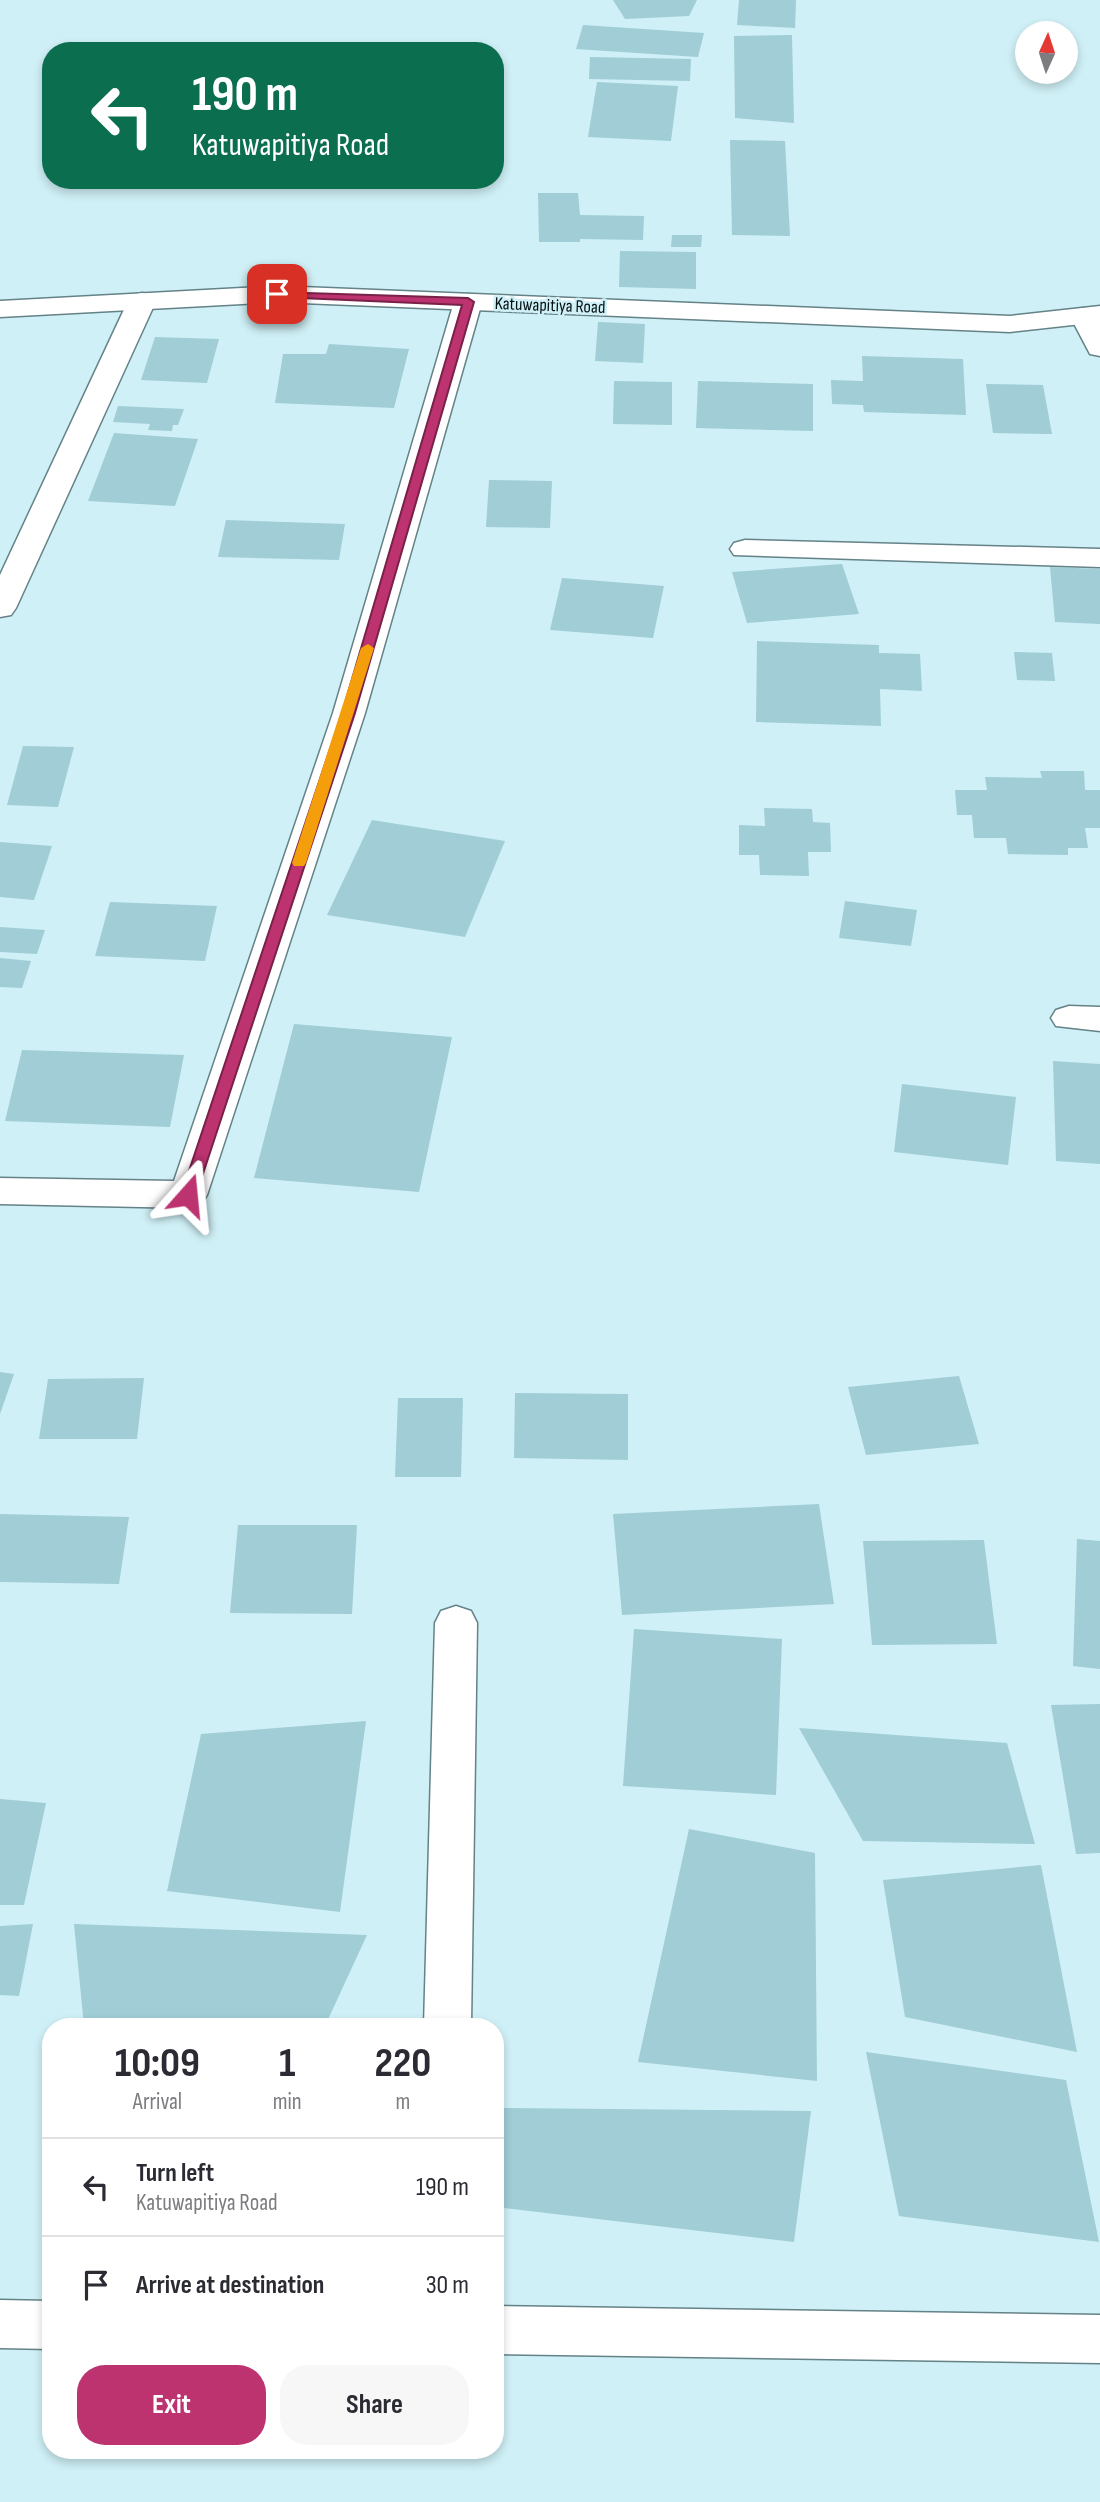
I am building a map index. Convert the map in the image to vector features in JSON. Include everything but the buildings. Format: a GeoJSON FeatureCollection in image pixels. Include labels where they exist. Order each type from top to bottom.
{"type":"FeatureCollection","features":[{"type":"Feature","properties":{"kind":"street","name":"Katuwapitiya Road"},"geometry":{"type":"LineString","coordinates":[[0,309],[277,294],[1010,324],[1092,315]]}},
{"type":"Feature","properties":{"kind":"street"},"geometry":{"type":"LineString","coordinates":[[0,608],[142,301]]}},
{"type":"Feature","properties":{"kind":"street"},"geometry":{"type":"LineString","coordinates":[[0,1191],[188,1195],[349,713],[468,302]]}},
{"type":"Feature","properties":{"kind":"street"},"geometry":{"type":"LineString","coordinates":[[1092,315],[1100,348]]}},
{"type":"Feature","properties":{"kind":"street"},"geometry":{"type":"LineString","coordinates":[[744,549],[1100,558]]}},
{"type":"Feature","properties":{"kind":"street"},"geometry":{"type":"LineString","coordinates":[[447,2018],[456,1623]]}},
{"type":"Feature","properties":{"kind":"street"},"geometry":{"type":"LineString","coordinates":[[0,2324],[42,2325]]}},
{"type":"Feature","properties":{"kind":"street"},"geometry":{"type":"LineString","coordinates":[[504,2330],[1100,2339]]}},
{"type":"Feature","properties":{"kind":"slow traffic"},"geometry":{"type":"LineString","coordinates":[[299,863],[368,648]]}},
{"type":"Feature","properties":{"kind":"route"},"geometry":{"type":"LineString","coordinates":[[188,1195],[349,713],[468,302],[277,294]]}}]}
